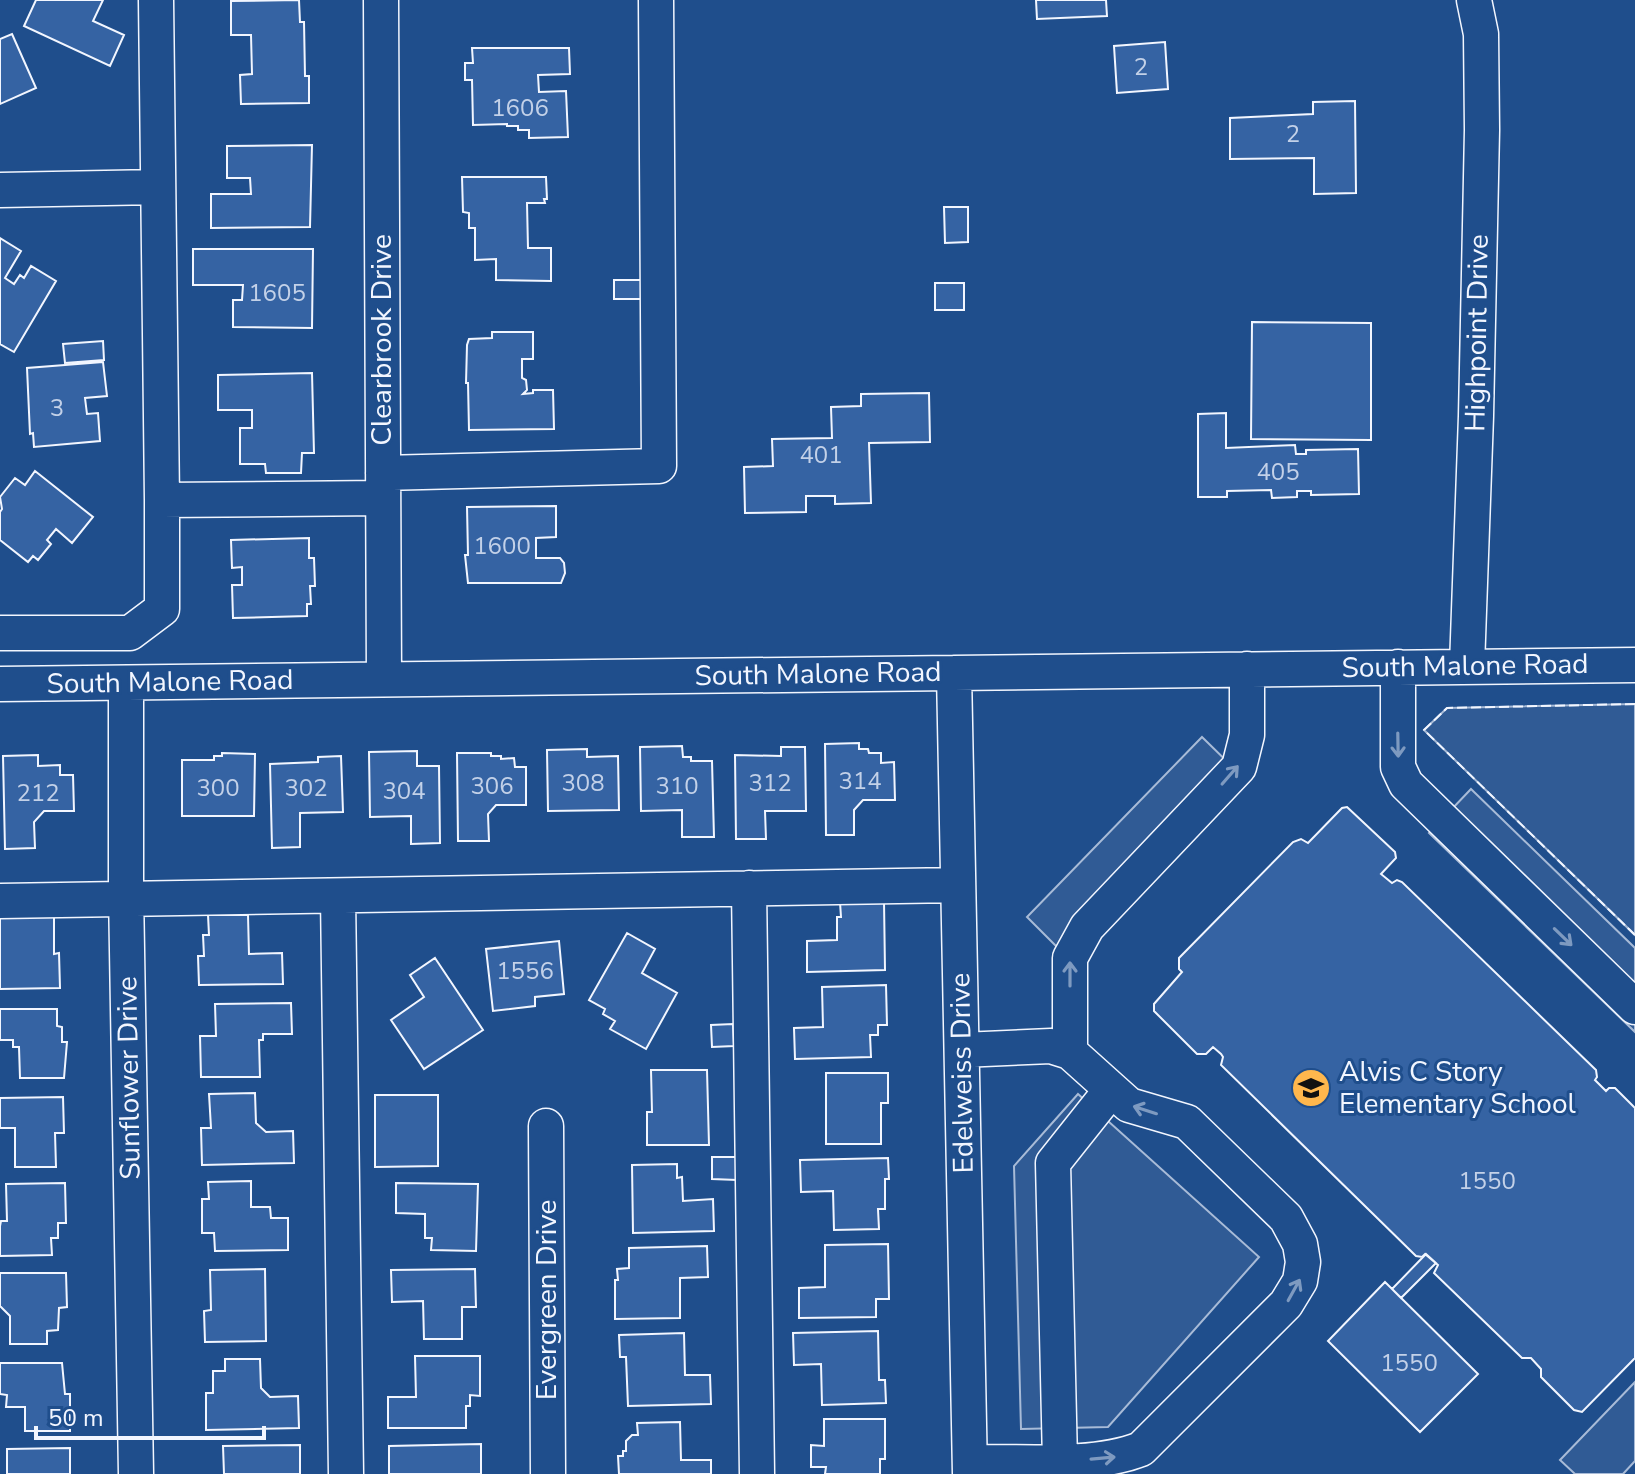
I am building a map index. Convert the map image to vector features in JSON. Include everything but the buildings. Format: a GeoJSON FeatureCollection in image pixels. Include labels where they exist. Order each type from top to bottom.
{"type":"FeatureCollection","features":[{"type":"Feature","properties":{"kind":"street"},"geometry":{"type":"LineString","coordinates":[[0,633],[130,633],[162,609],[156,0]]}},
{"type":"Feature","properties":{"kind":"street","name":"Clearbrook Drive"},"geometry":{"type":"LineString","coordinates":[[381,0],[384,679]]}},
{"type":"Feature","properties":{"kind":"street"},"geometry":{"type":"LineString","coordinates":[[162,500],[659,466],[656,0]]}},
{"type":"Feature","properties":{"kind":"street","name":"Highpoint Drive"},"geometry":{"type":"LineString","coordinates":[[1467,666],[1482,130],[1481,34],[1474,0]]}},
{"type":"Feature","properties":{"kind":"street"},"geometry":{"type":"LineString","coordinates":[[0,190],[158,187]]}},
{"type":"Feature","properties":{"kind":"street","name":"South Malone Road"},"geometry":{"type":"LineString","coordinates":[[0,684],[1635,665]]}},
{"type":"Feature","properties":{"kind":"street"},"geometry":{"type":"LineString","coordinates":[[1398,667],[1398,767],[1406,784],[1635,1007]]}},
{"type":"Feature","properties":{"kind":"street"},"geometry":{"type":"LineString","coordinates":[[1070,1052],[1070,958],[1087,927],[1239,767],[1247,735],[1247,669]]}},
{"type":"Feature","properties":{"kind":"street","name":"Edelweiss Drive"},"geometry":{"type":"LineString","coordinates":[[954,673],[970,1468]]}},
{"type":"Feature","properties":{"kind":"street","name":"Sunflower Drive"},"geometry":{"type":"LineString","coordinates":[[126,683],[126,899],[136,1474]]}},
{"type":"Feature","properties":{"kind":"street"},"geometry":{"type":"LineString","coordinates":[[0,901],[958,885]]}},
{"type":"Feature","properties":{"kind":"street"},"geometry":{"type":"LineString","coordinates":[[749,888],[757,1474]]}},
{"type":"Feature","properties":{"kind":"street"},"geometry":{"type":"LineString","coordinates":[[338,896],[346,1474]]}},
{"type":"Feature","properties":{"kind":"street"},"geometry":{"type":"LineString","coordinates":[[962,1050],[1051,1046],[1070,1052],[1129,1105],[1187,1122],[1286,1218],[1300,1244],[1303,1262],[1300,1281],[1286,1304],[1141,1449],[1124,1456],[970,1468]]}},
{"type":"Feature","properties":{"kind":"street"},"geometry":{"type":"LineString","coordinates":[[1060,1461],[1053,1163],[1111,1090]]}},
{"type":"Feature","properties":{"kind":"street","name":"Evergreen Drive"},"geometry":{"type":"LineString","coordinates":[[546,1126],[548,1474]]}},
{"type":"Feature","properties":{"kind":"shaded area"},"geometry":{"type":"Polygon","coordinates":[[[1635,704],[1635,935],[1424,730],[1447,708],[1635,704]]]}},
{"type":"Feature","properties":{"kind":"shaded area"},"geometry":{"type":"Polygon","coordinates":[[[1202,737],[1248,782],[1073,963],[1027,917],[1202,737]]]}},
{"type":"Feature","properties":{"kind":"shaded area"},"geometry":{"type":"Polygon","coordinates":[[[1471,789],[1635,948],[1635,1032],[1429,833],[1471,789]]]}},
{"type":"Feature","properties":{"kind":"shaded area"},"geometry":{"type":"Polygon","coordinates":[[[1078,1094],[1259,1257],[1108,1427],[1021,1429],[1014,1166],[1078,1094]]]}},
{"type":"Feature","properties":{"kind":"shaded area"},"geometry":{"type":"Polygon","coordinates":[[[1635,1382],[1635,1461],[1623,1474],[1575,1474],[1560,1460],[1635,1382]]]}},
{"type":"Feature","properties":{"kind":"fence"},"geometry":{"type":"LineString","coordinates":[[1635,704],[1447,708],[1424,730],[1635,935]]}},
{"type":"Feature","properties":{"kind":"place","name":"Alvis C Story Elementary School"},"geometry":{"type":"Point","coordinates":[1311,1088]}}]}
